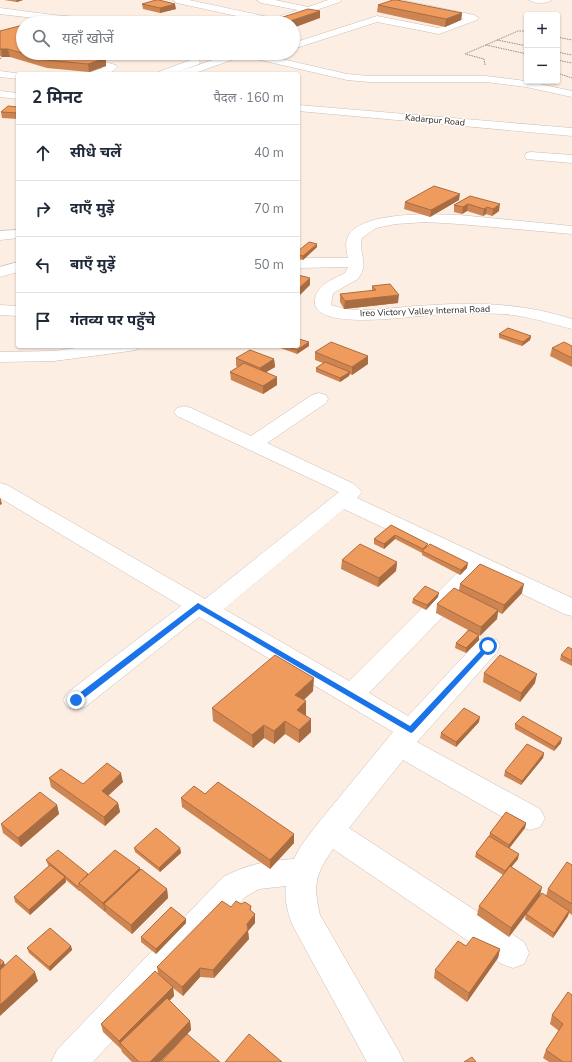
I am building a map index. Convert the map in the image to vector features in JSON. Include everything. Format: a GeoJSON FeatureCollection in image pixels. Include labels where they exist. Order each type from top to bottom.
{"type":"FeatureCollection","features":[{"type":"Feature","properties":{"kind":"street"},"geometry":{"type":"LineString","coordinates":[[177,0],[245,16]]}},
{"type":"Feature","properties":{"kind":"street"},"geometry":{"type":"LineString","coordinates":[[261,0],[309,10]]}},
{"type":"Feature","properties":{"kind":"street"},"geometry":{"type":"LineString","coordinates":[[290,16],[337,0]]}},
{"type":"Feature","properties":{"kind":"street"},"geometry":{"type":"LineString","coordinates":[[300,44],[377,19],[439,31],[474,18],[401,3],[398,2],[398,0]]}},
{"type":"Feature","properties":{"kind":"street"},"geometry":{"type":"LineString","coordinates":[[533,0],[548,0]]}},
{"type":"Feature","properties":{"kind":"street"},"geometry":{"type":"LineString","coordinates":[[0,11],[25,16]]}},
{"type":"Feature","properties":{"kind":"street"},"geometry":{"type":"LineString","coordinates":[[85,60],[112,67],[101,72]]}},
{"type":"Feature","properties":{"kind":"street"},"geometry":{"type":"LineString","coordinates":[[184,70],[206,60]]}},
{"type":"Feature","properties":{"kind":"street"},"geometry":{"type":"LineString","coordinates":[[173,72],[198,68],[221,60]]}},
{"type":"Feature","properties":{"kind":"street"},"geometry":{"type":"LineString","coordinates":[[273,60],[348,77],[369,79],[486,79],[520,83],[572,94]]}},
{"type":"Feature","properties":{"kind":"street"},"geometry":{"type":"LineString","coordinates":[[0,74],[16,76]]}},
{"type":"Feature","properties":{"kind":"street"},"geometry":{"type":"LineString","coordinates":[[0,84],[16,85]]}},
{"type":"Feature","properties":{"kind":"street"},"geometry":{"type":"LineString","coordinates":[[0,94],[16,96]]}},
{"type":"Feature","properties":{"kind":"street","name":"Kadarpur Road"},"geometry":{"type":"LineString","coordinates":[[300,109],[413,118],[530,134],[558,143]]}},
{"type":"Feature","properties":{"kind":"street"},"geometry":{"type":"LineString","coordinates":[[460,112],[549,125],[572,122]]}},
{"type":"Feature","properties":{"kind":"street","name":"Kadarpur Road"},"geometry":{"type":"LineString","coordinates":[[507,138],[530,134],[549,125],[572,132]]}},
{"type":"Feature","properties":{"kind":"street"},"geometry":{"type":"LineString","coordinates":[[531,156],[572,160]]}},
{"type":"Feature","properties":{"kind":"street"},"geometry":{"type":"LineString","coordinates":[[355,267],[354,241],[356,236],[366,228],[375,224],[391,221],[416,219],[482,221],[572,230]]}},
{"type":"Feature","properties":{"kind":"street"},"geometry":{"type":"LineString","coordinates":[[300,263],[355,267]]}},
{"type":"Feature","properties":{"kind":"street"},"geometry":{"type":"LineString","coordinates":[[300,274],[355,267]]}},
{"type":"Feature","properties":{"kind":"street","name":"Ireo Victory Valley Internal Road"},"geometry":{"type":"LineString","coordinates":[[355,267],[352,276],[328,288],[324,294],[322,301],[323,306],[334,313],[374,315],[437,310],[495,309],[530,312],[572,324]]}},
{"type":"Feature","properties":{"kind":"street"},"geometry":{"type":"LineString","coordinates":[[0,272],[16,268]]}},
{"type":"Feature","properties":{"kind":"street"},"geometry":{"type":"LineString","coordinates":[[0,310],[16,311]]}},
{"type":"Feature","properties":{"kind":"street"},"geometry":{"type":"LineString","coordinates":[[0,357],[32,351],[68,354],[114,348]]}},
{"type":"Feature","properties":{"kind":"street"},"geometry":{"type":"LineString","coordinates":[[252,444],[319,399]]}},
{"type":"Feature","properties":{"kind":"street"},"geometry":{"type":"LineString","coordinates":[[76,700],[202,608],[351,493],[347,488],[184,412]]}},
{"type":"Feature","properties":{"kind":"street"},"geometry":{"type":"LineString","coordinates":[[0,489],[351,695],[405,738],[530,818]]}},
{"type":"Feature","properties":{"kind":"street"},"geometry":{"type":"LineString","coordinates":[[343,500],[572,608]]}},
{"type":"Feature","properties":{"kind":"street"},"geometry":{"type":"LineString","coordinates":[[351,695],[480,564]]}},
{"type":"Feature","properties":{"kind":"street"},"geometry":{"type":"LineString","coordinates":[[508,564],[572,594]]}},
{"type":"Feature","properties":{"kind":"street"},"geometry":{"type":"LineString","coordinates":[[386,1062],[305,918],[300,894],[303,872],[311,856],[329,831],[405,738],[488,646]]}},
{"type":"Feature","properties":{"kind":"street"},"geometry":{"type":"LineString","coordinates":[[329,831],[513,953]]}},
{"type":"Feature","properties":{"kind":"street"},"geometry":{"type":"LineString","coordinates":[[70,1062],[234,887],[246,879],[262,874],[303,872]]}},
{"type":"Feature","properties":{"kind":"path"},"geometry":{"type":"LineString","coordinates":[[469,55],[465,54],[519,30],[524,31]]}},
{"type":"Feature","properties":{"kind":"path"},"geometry":{"type":"LineString","coordinates":[[560,38],[572,40]]}},
{"type":"Feature","properties":{"kind":"path"},"geometry":{"type":"LineString","coordinates":[[496,40],[524,45]]}},
{"type":"Feature","properties":{"kind":"path"},"geometry":{"type":"LineString","coordinates":[[485,45],[524,53]]}},
{"type":"Feature","properties":{"kind":"path"},"geometry":{"type":"LineString","coordinates":[[560,53],[572,56]]}},
{"type":"Feature","properties":{"kind":"path"},"geometry":{"type":"LineString","coordinates":[[560,61],[572,63]]}},
{"type":"Feature","properties":{"kind":"path"},"geometry":{"type":"LineString","coordinates":[[560,74],[572,78]]}},
{"type":"Feature","properties":{"kind":"building"},"geometry":{"type":"Polygon","coordinates":[[[156,0],[175,4],[160,8],[142,4],[156,0]]]}},
{"type":"Feature","properties":{"kind":"building"},"geometry":{"type":"Polygon","coordinates":[[[393,0],[462,13],[446,19],[378,5],[393,0]]]}},
{"type":"Feature","properties":{"kind":"building"},"geometry":{"type":"Polygon","coordinates":[[[308,9],[320,11],[300,18],[300,16],[286,16],[308,9]]]}},
{"type":"Feature","properties":{"kind":"building"},"geometry":{"type":"Polygon","coordinates":[[[16,27],[16,51],[0,49],[0,31],[16,27]]]}},
{"type":"Feature","properties":{"kind":"building"},"geometry":{"type":"Polygon","coordinates":[[[46,60],[100,60],[88,64],[46,60]]]}},
{"type":"Feature","properties":{"kind":"building"},"geometry":{"type":"Polygon","coordinates":[[[8,106],[16,107],[16,113],[1,112],[8,106]]]}},
{"type":"Feature","properties":{"kind":"building"},"geometry":{"type":"Polygon","coordinates":[[[434,186],[460,194],[431,210],[405,202],[434,186]]]}},
{"type":"Feature","properties":{"kind":"building"},"geometry":{"type":"Polygon","coordinates":[[[470,196],[500,204],[493,209],[487,207],[484,209],[468,204],[463,207],[454,205],[470,196]]]}},
{"type":"Feature","properties":{"kind":"building"},"geometry":{"type":"Polygon","coordinates":[[[309,242],[317,244],[303,256],[300,255],[300,249],[309,242]]]}},
{"type":"Feature","properties":{"kind":"building"},"geometry":{"type":"Polygon","coordinates":[[[300,276],[310,278],[300,287],[300,276]]]}},
{"type":"Feature","properties":{"kind":"building"},"geometry":{"type":"Polygon","coordinates":[[[390,284],[399,295],[345,301],[340,294],[376,290],[372,286],[390,284]]]}},
{"type":"Feature","properties":{"kind":"building"},"geometry":{"type":"Polygon","coordinates":[[[508,328],[531,336],[523,342],[499,334],[508,328]]]}},
{"type":"Feature","properties":{"kind":"building"},"geometry":{"type":"Polygon","coordinates":[[[300,340],[309,342],[300,348],[300,340]]]}},
{"type":"Feature","properties":{"kind":"building"},"geometry":{"type":"Polygon","coordinates":[[[331,342],[368,356],[352,367],[315,352],[331,342]]]}},
{"type":"Feature","properties":{"kind":"building"},"geometry":{"type":"Polygon","coordinates":[[[564,342],[572,346],[572,358],[552,348],[564,342]]]}},
{"type":"Feature","properties":{"kind":"building"},"geometry":{"type":"Polygon","coordinates":[[[250,350],[274,359],[260,368],[236,358],[250,350]]]}},
{"type":"Feature","properties":{"kind":"building"},"geometry":{"type":"Polygon","coordinates":[[[325,362],[350,372],[340,378],[316,368],[325,362]]]}},
{"type":"Feature","properties":{"kind":"building"},"geometry":{"type":"Polygon","coordinates":[[[244,363],[277,377],[263,386],[230,372],[244,363]]]}},
{"type":"Feature","properties":{"kind":"building"},"geometry":{"type":"Polygon","coordinates":[[[391,525],[428,544],[423,549],[395,535],[384,544],[374,539],[391,525]]]}},
{"type":"Feature","properties":{"kind":"building"},"geometry":{"type":"Polygon","coordinates":[[[360,544],[397,562],[379,578],[342,560],[360,544]]]}},
{"type":"Feature","properties":{"kind":"building"},"geometry":{"type":"Polygon","coordinates":[[[430,544],[468,563],[461,570],[422,551],[430,544]]]}},
{"type":"Feature","properties":{"kind":"building"},"geometry":{"type":"Polygon","coordinates":[[[480,564],[524,584],[504,605],[460,584],[480,564]]]}},
{"type":"Feature","properties":{"kind":"building"},"geometry":{"type":"Polygon","coordinates":[[[425,586],[439,593],[427,605],[413,599],[425,586]]]}},
{"type":"Feature","properties":{"kind":"building"},"geometry":{"type":"Polygon","coordinates":[[[454,588],[498,610],[481,627],[437,604],[454,588]]]}},
{"type":"Feature","properties":{"kind":"building"},"geometry":{"type":"Polygon","coordinates":[[[469,630],[479,635],[466,648],[456,643],[469,630]]]}},
{"type":"Feature","properties":{"kind":"building"},"geometry":{"type":"Polygon","coordinates":[[[568,647],[572,649],[572,661],[561,655],[568,647]]]}},
{"type":"Feature","properties":{"kind":"building"},"geometry":{"type":"Polygon","coordinates":[[[275,655],[314,678],[295,695],[306,701],[297,710],[311,719],[299,730],[285,721],[274,731],[264,725],[252,735],[212,708],[275,655]]]}},
{"type":"Feature","properties":{"kind":"building"},"geometry":{"type":"Polygon","coordinates":[[[500,655],[537,674],[521,693],[484,673],[500,655]]]}},
{"type":"Feature","properties":{"kind":"building"},"geometry":{"type":"Polygon","coordinates":[[[464,708],[480,717],[456,742],[441,733],[464,708]]]}},
{"type":"Feature","properties":{"kind":"building"},"geometry":{"type":"Polygon","coordinates":[[[523,716],[562,738],[555,747],[515,724],[523,716]]]}},
{"type":"Feature","properties":{"kind":"building"},"geometry":{"type":"Polygon","coordinates":[[[527,744],[544,753],[522,781],[505,771],[527,744]]]}},
{"type":"Feature","properties":{"kind":"building"},"geometry":{"type":"Polygon","coordinates":[[[107,763],[121,773],[102,791],[118,803],[104,817],[49,778],[61,769],[83,784],[107,763]]]}},
{"type":"Feature","properties":{"kind":"building"},"geometry":{"type":"Polygon","coordinates":[[[218,782],[294,834],[270,860],[181,798],[194,786],[205,794],[218,782]]]}},
{"type":"Feature","properties":{"kind":"building"},"geometry":{"type":"Polygon","coordinates":[[[40,792],[57,805],[18,838],[1,824],[40,792]]]}},
{"type":"Feature","properties":{"kind":"building"},"geometry":{"type":"Polygon","coordinates":[[[506,812],[526,823],[509,845],[490,833],[506,812]]]}},
{"type":"Feature","properties":{"kind":"building"},"geometry":{"type":"Polygon","coordinates":[[[156,828],[180,848],[159,868],[134,848],[156,828]]]}},
{"type":"Feature","properties":{"kind":"building"},"geometry":{"type":"Polygon","coordinates":[[[489,836],[519,854],[505,871],[476,853],[489,836]]]}},
{"type":"Feature","properties":{"kind":"building"},"geometry":{"type":"Polygon","coordinates":[[[58,850],[88,874],[79,883],[78,887],[46,860],[58,850]]]}},
{"type":"Feature","properties":{"kind":"building"},"geometry":{"type":"Polygon","coordinates":[[[115,850],[140,868],[103,903],[79,883],[115,850]]]}},
{"type":"Feature","properties":{"kind":"building"},"geometry":{"type":"Polygon","coordinates":[[[567,862],[572,865],[572,904],[548,889],[567,862]]]}},
{"type":"Feature","properties":{"kind":"building"},"geometry":{"type":"Polygon","coordinates":[[[50,865],[65,877],[29,910],[14,897],[50,865]]]}},
{"type":"Feature","properties":{"kind":"building"},"geometry":{"type":"Polygon","coordinates":[[[510,866],[542,887],[511,928],[479,906],[510,866]]]}},
{"type":"Feature","properties":{"kind":"building"},"geometry":{"type":"Polygon","coordinates":[[[141,869],[167,889],[131,925],[104,904],[141,869]]]}},
{"type":"Feature","properties":{"kind":"building"},"geometry":{"type":"Polygon","coordinates":[[[542,893],[569,911],[554,933],[526,914],[542,893]]]}},
{"type":"Feature","properties":{"kind":"building"},"geometry":{"type":"Polygon","coordinates":[[[222,901],[231,907],[236,901],[241,904],[245,902],[251,906],[250,910],[255,914],[247,924],[248,930],[213,970],[200,968],[182,987],[157,967],[222,901]]]}},
{"type":"Feature","properties":{"kind":"building"},"geometry":{"type":"Polygon","coordinates":[[[171,907],[186,919],[156,949],[141,937],[171,907]]]}},
{"type":"Feature","properties":{"kind":"building"},"geometry":{"type":"Polygon","coordinates":[[[50,928],[71,946],[49,967],[27,948],[50,928]]]}},
{"type":"Feature","properties":{"kind":"building"},"geometry":{"type":"Polygon","coordinates":[[[473,937],[500,949],[469,993],[435,970],[458,941],[466,946],[473,937]]]}},
{"type":"Feature","properties":{"kind":"building"},"geometry":{"type":"Polygon","coordinates":[[[16,955],[35,972],[0,1005],[0,970],[16,955]]]}},
{"type":"Feature","properties":{"kind":"building"},"geometry":{"type":"Polygon","coordinates":[[[0,959],[4,962],[0,966],[0,959]]]}},
{"type":"Feature","properties":{"kind":"building"},"geometry":{"type":"Polygon","coordinates":[[[155,971],[173,987],[119,1041],[101,1024],[155,971]]]}},
{"type":"Feature","properties":{"kind":"building"},"geometry":{"type":"Polygon","coordinates":[[[568,992],[572,995],[572,1062],[563,1062],[546,1050],[563,1024],[552,1015],[568,992]]]}},
{"type":"Feature","properties":{"kind":"building"},"geometry":{"type":"Polygon","coordinates":[[[167,998],[190,1021],[150,1062],[139,1062],[120,1043],[167,998]]]}},
{"type":"Feature","properties":{"kind":"building"},"geometry":{"type":"Polygon","coordinates":[[[187,1034],[220,1062],[161,1062],[187,1034]]]}},
{"type":"Feature","properties":{"kind":"building"},"geometry":{"type":"Polygon","coordinates":[[[249,1034],[282,1062],[225,1062],[249,1034]]]}},
{"type":"Feature","properties":{"kind":"building"},"geometry":{"type":"Polygon","coordinates":[[[472,1057],[476,1062],[464,1062],[472,1057]]]}},
{"type":"Feature","properties":{"kind":"route"},"geometry":{"type":"LineString","coordinates":[[76,700],[198,605],[411,730],[488,646]]}}]}
